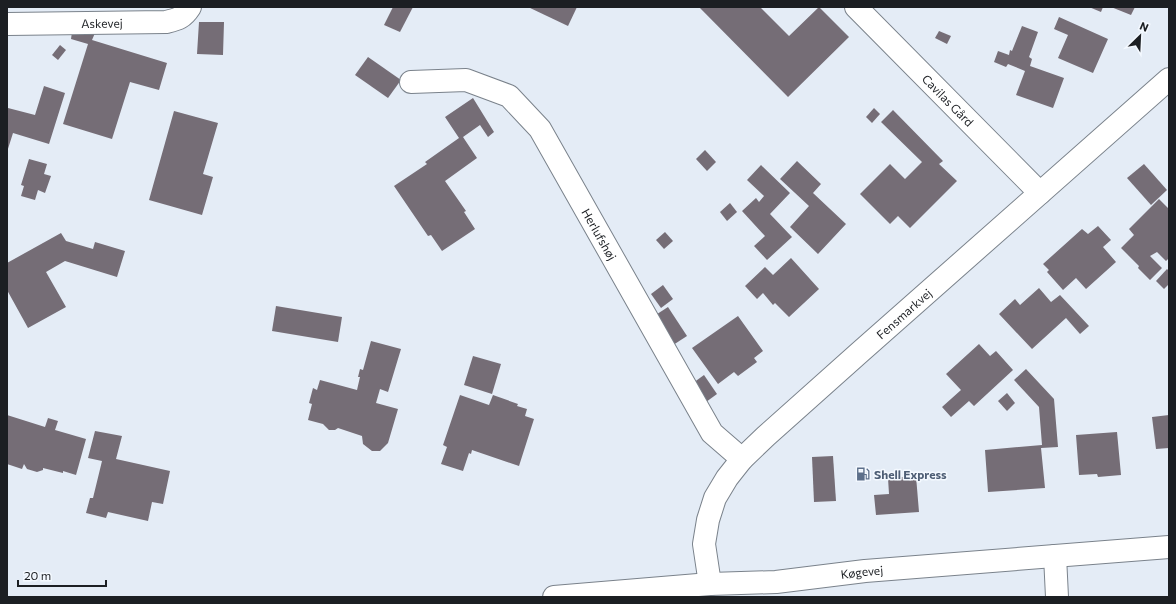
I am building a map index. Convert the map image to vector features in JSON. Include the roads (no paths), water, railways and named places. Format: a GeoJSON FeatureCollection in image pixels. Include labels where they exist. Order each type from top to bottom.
{"type":"FeatureCollection","features":[{"type":"Feature","properties":{"kind":"street","name":"Askevej"},"geometry":{"type":"LineString","coordinates":[[7,24],[166,22],[179,19],[186,14],[190,7]]}},
{"type":"Feature","properties":{"kind":"street","name":"Cavilas Gård"},"geometry":{"type":"LineString","coordinates":[[856,7],[1040,193]]}},
{"type":"Feature","properties":{"kind":"street","name":"Fensmarkvej"},"geometry":{"type":"LineString","coordinates":[[710,584],[704,544],[708,520],[715,498],[727,478],[742,459],[858,353],[1169,79]]}},
{"type":"Feature","properties":{"kind":"street","name":"Herlufshøj"},"geometry":{"type":"LineString","coordinates":[[411,82],[466,80],[509,96],[540,129],[712,433],[742,459]]}},
{"type":"Feature","properties":{"kind":"street","name":"Køgevej"},"geometry":{"type":"LineString","coordinates":[[554,597],[710,584],[776,582],[865,571],[1169,547]]}},
{"type":"Feature","properties":{"kind":"street"},"geometry":{"type":"LineString","coordinates":[[1055,556],[1057,597]]}},
{"type":"Feature","properties":{"kind":"place","name":"Shell Express"},"geometry":{"type":"Point","coordinates":[863,474]}}]}
